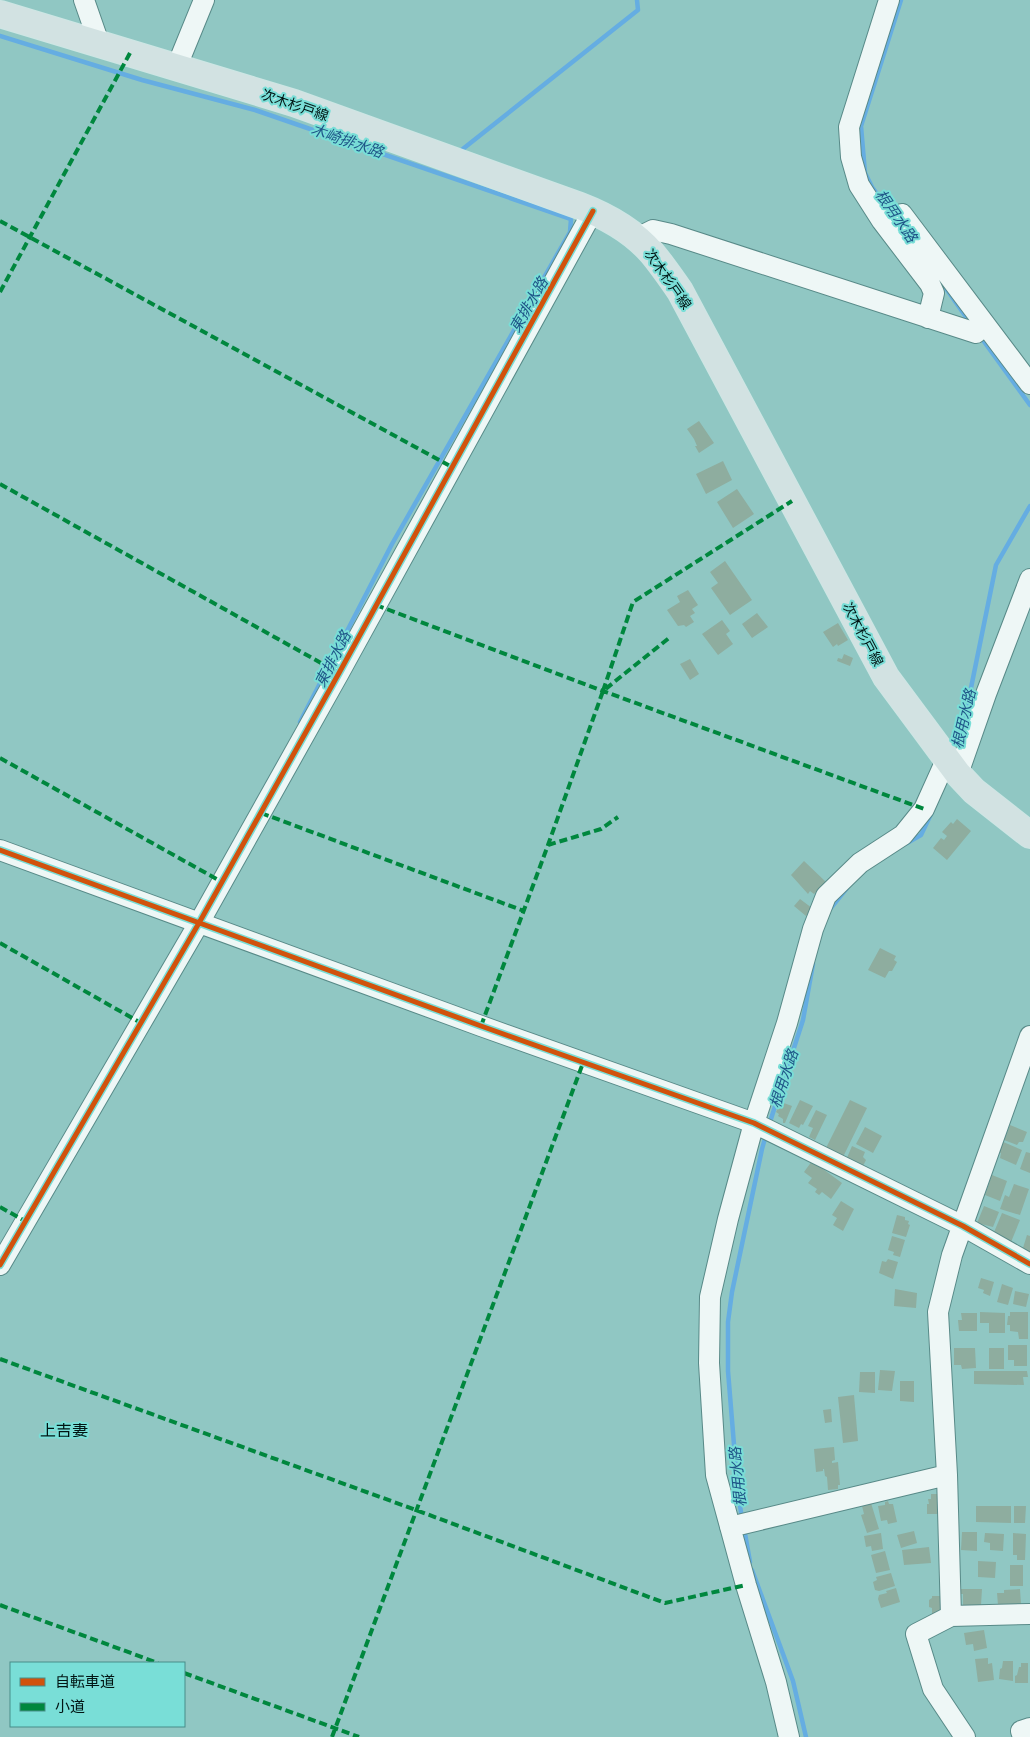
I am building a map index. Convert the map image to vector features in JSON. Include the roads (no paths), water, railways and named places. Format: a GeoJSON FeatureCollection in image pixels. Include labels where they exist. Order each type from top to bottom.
{"type":"FeatureCollection","features":[{"type":"Feature","properties":{"kind":"main road","name":"次木杉戸線"},"geometry":{"type":"LineString","coordinates":[[0,14],[177,66],[294,103],[593,211],[637,238],[652,253],[680,291],[886,677],[974,791],[1030,835]]}},
{"type":"Feature","properties":{"kind":"street"},"geometry":{"type":"LineString","coordinates":[[84,0],[99,43]]}},
{"type":"Feature","properties":{"kind":"street"},"geometry":{"type":"LineString","coordinates":[[177,66],[204,0]]}},
{"type":"Feature","properties":{"kind":"street"},"geometry":{"type":"LineString","coordinates":[[889,0],[849,127],[851,157],[859,185],[882,221],[930,284],[934,293],[928,318]]}},
{"type":"Feature","properties":{"kind":"street"},"geometry":{"type":"LineString","coordinates":[[0,1265],[199,923],[593,211]]}},
{"type":"Feature","properties":{"kind":"street"},"geometry":{"type":"LineString","coordinates":[[902,214],[980,329],[1030,384]]}},
{"type":"Feature","properties":{"kind":"street"},"geometry":{"type":"LineString","coordinates":[[637,238],[653,230],[671,234],[928,318],[980,329]]}},
{"type":"Feature","properties":{"kind":"street"},"geometry":{"type":"LineString","coordinates":[[789,1737],[776,1682],[716,1476],[709,1363],[710,1297],[728,1219],[754,1124],[787,1023],[813,929],[826,896],[860,863],[903,835],[924,809],[953,766],[986,694],[1030,579]]}},
{"type":"Feature","properties":{"kind":"street"},"geometry":{"type":"LineString","coordinates":[[0,850],[754,1124],[962,1226],[1030,1264]]}},
{"type":"Feature","properties":{"kind":"street"},"geometry":{"type":"LineString","coordinates":[[951,1616],[947,1475],[938,1312],[947,1272],[962,1226],[1030,1036]]}},
{"type":"Feature","properties":{"kind":"street"},"geometry":{"type":"LineString","coordinates":[[730,1527],[947,1475]]}},
{"type":"Feature","properties":{"kind":"street"},"geometry":{"type":"LineString","coordinates":[[965,1737],[933,1689],[916,1634],[951,1616],[1030,1614]]}},
{"type":"Feature","properties":{"kind":"street"},"geometry":{"type":"LineString","coordinates":[[1023,1737],[1021,1731],[1030,1728]]}},
{"type":"Feature","properties":{"kind":"waterway","name":"木崎排水路"},"geometry":{"type":"LineString","coordinates":[[459,152],[638,10],[637,0]]}},
{"type":"Feature","properties":{"kind":"waterway","name":"根用水路"},"geometry":{"type":"LineString","coordinates":[[895,218],[872,187],[865,173],[861,126],[901,0]]}},
{"type":"Feature","properties":{"kind":"waterway","name":"東排水路"},"geometry":{"type":"LineString","coordinates":[[0,36],[142,80],[255,110],[571,219],[570,232],[392,544],[300,722]]}},
{"type":"Feature","properties":{"kind":"waterway","name":"根用水路"},"geometry":{"type":"LineString","coordinates":[[945,287],[971,324]]}},
{"type":"Feature","properties":{"kind":"waterway","name":"根用水路"},"geometry":{"type":"LineString","coordinates":[[980,336],[1030,405]]}},
{"type":"Feature","properties":{"kind":"waterway","name":"根用水路"},"geometry":{"type":"LineString","coordinates":[[961,737],[996,565],[1030,506]]}},
{"type":"Feature","properties":{"kind":"waterway","name":"根用水路"},"geometry":{"type":"LineString","coordinates":[[907,843],[921,835],[931,814]]}},
{"type":"Feature","properties":{"kind":"waterway","name":"根用水路"},"geometry":{"type":"LineString","coordinates":[[830,909],[847,888]]}},
{"type":"Feature","properties":{"kind":"waterway","name":"根用水路"},"geometry":{"type":"LineString","coordinates":[[769,1125],[803,1020],[813,964]]}},
{"type":"Feature","properties":{"kind":"waterway","name":"根用水路"},"geometry":{"type":"LineString","coordinates":[[742,1518],[738,1494],[728,1371],[728,1322],[732,1292],[766,1135]]}},
{"type":"Feature","properties":{"kind":"waterway","name":"根用水路"},"geometry":{"type":"LineString","coordinates":[[744,1528],[750,1562]]}},
{"type":"Feature","properties":{"kind":"waterway","name":"根用水路"},"geometry":{"type":"LineString","coordinates":[[752,1570],[793,1681],[806,1737]]}},
{"type":"Feature","properties":{"kind":"district","name":"上吉妻"},"geometry":{"type":"Point","coordinates":[64,1430]}}]}
